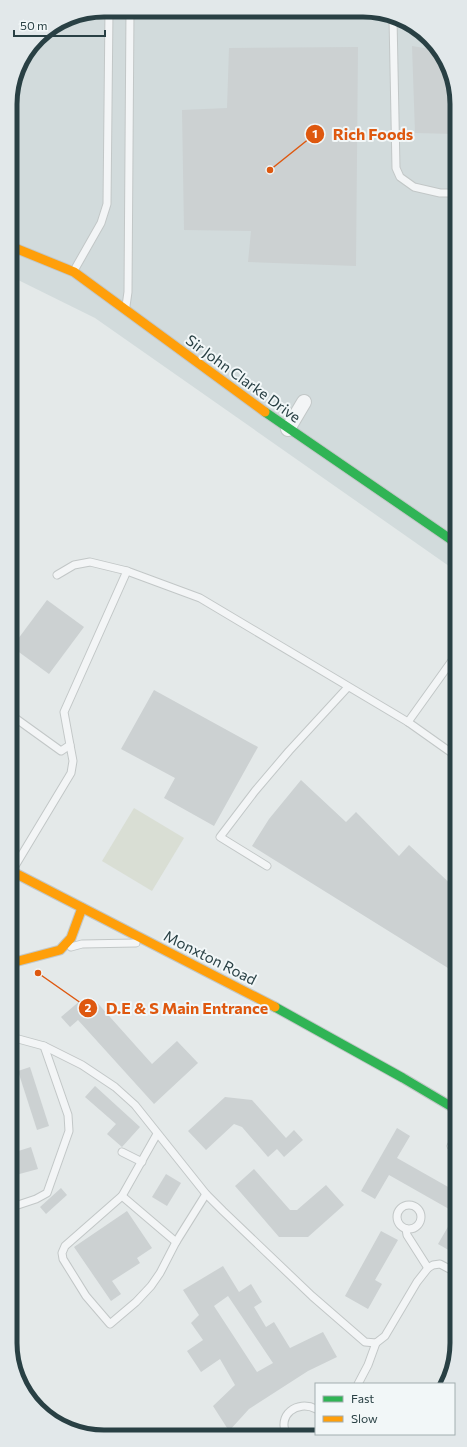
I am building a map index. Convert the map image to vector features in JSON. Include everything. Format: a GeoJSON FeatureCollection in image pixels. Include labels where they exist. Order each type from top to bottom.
{"type":"FeatureCollection","features":[{"type":"Feature","properties":{"kind":"street","name":"Sir John Clarke Drive"},"geometry":{"type":"LineString","coordinates":[[17,248],[75,269],[126,310],[288,429],[450,539]]}},
{"type":"Feature","properties":{"kind":"street"},"geometry":{"type":"LineString","coordinates":[[288,429],[304,402]]}},
{"type":"Feature","properties":{"kind":"street","name":"Monxton Road"},"geometry":{"type":"LineString","coordinates":[[17,874],[161,950],[272,1005],[403,1078],[450,1106]]}},
{"type":"Feature","properties":{"kind":"street"},"geometry":{"type":"LineString","coordinates":[[17,960],[29,955],[60,950],[70,938],[82,908]]}},
{"type":"Feature","properties":{"kind":"lane"},"geometry":{"type":"LineString","coordinates":[[75,269],[100,223],[107,204],[109,17]]}},
{"type":"Feature","properties":{"kind":"lane"},"geometry":{"type":"LineString","coordinates":[[126,310],[128,292],[130,17]]}},
{"type":"Feature","properties":{"kind":"lane"},"geometry":{"type":"LineString","coordinates":[[393,23],[396,168],[400,177],[414,187],[440,193],[450,193]]}},
{"type":"Feature","properties":{"kind":"lane"},"geometry":{"type":"LineString","coordinates":[[57,576],[74,565],[90,562],[126,571],[200,598],[408,722],[450,752]]}},
{"type":"Feature","properties":{"kind":"lane"},"geometry":{"type":"LineString","coordinates":[[17,863],[71,773],[73,761],[64,712],[126,571]]}},
{"type":"Feature","properties":{"kind":"lane"},"geometry":{"type":"LineString","coordinates":[[408,722],[450,663]]}},
{"type":"Feature","properties":{"kind":"lane"},"geometry":{"type":"LineString","coordinates":[[267,866],[220,836],[284,756],[348,687]]}},
{"type":"Feature","properties":{"kind":"lane"},"geometry":{"type":"LineString","coordinates":[[17,719],[61,751],[70,745]]}},
{"type":"Feature","properties":{"kind":"lane"},"geometry":{"type":"LineString","coordinates":[[60,950],[82,944],[136,943],[161,950]]}},
{"type":"Feature","properties":{"kind":"lane"},"geometry":{"type":"LineString","coordinates":[[17,1039],[44,1046],[82,1065],[115,1087],[135,1105],[206,1194],[312,1296],[365,1342],[376,1343]]}},
{"type":"Feature","properties":{"kind":"lane"},"geometry":{"type":"LineString","coordinates":[[17,1205],[36,1199],[47,1193],[69,1131],[68,1115],[44,1046]]}},
{"type":"Feature","properties":{"kind":"lane"},"geometry":{"type":"LineString","coordinates":[[157,1134],[122,1196],[65,1246],[62,1253],[63,1258],[86,1296],[110,1324],[136,1302],[151,1286],[206,1194]]}},
{"type":"Feature","properties":{"kind":"lane"},"geometry":{"type":"LineString","coordinates":[[122,1152],[142,1162]]}},
{"type":"Feature","properties":{"kind":"lane"},"geometry":{"type":"LineString","coordinates":[[122,1196],[176,1242]]}},
{"type":"Feature","properties":{"kind":"lane"},"geometry":{"type":"LineString","coordinates":[[406,1229],[407,1235],[428,1268]]}},
{"type":"Feature","properties":{"kind":"lane"},"geometry":{"type":"LineString","coordinates":[[362,1382],[376,1343],[385,1336],[417,1282],[428,1268],[440,1264],[450,1268]]}},
{"type":"Feature","properties":{"kind":"lane"},"geometry":{"type":"LineString","coordinates":[[285,1430],[284,1426],[286,1418],[294,1407],[309,1405],[315,1408]]}},
{"type":"Feature","properties":{"kind":"shaded area"},"geometry":{"type":"Polygon","coordinates":[[[98,17],[369,17],[402,26],[416,35],[425,42],[432,51],[443,70],[447,81],[450,104],[450,567],[95,318],[17,279],[17,98],[20,81],[24,70],[32,55],[42,42],[65,26],[98,17]]]}},
{"type":"Feature","properties":{"kind":"shaded area"},"geometry":{"type":"Polygon","coordinates":[[[134,808],[184,838],[152,891],[102,861],[134,808]]]}},
{"type":"Feature","properties":{"kind":"building"},"geometry":{"type":"Polygon","coordinates":[[[412,46],[431,49],[438,60],[447,81],[450,104],[450,134],[415,133],[412,46]]]}},
{"type":"Feature","properties":{"kind":"building"},"geometry":{"type":"Polygon","coordinates":[[[358,47],[356,266],[248,262],[251,231],[184,230],[182,110],[227,108],[229,48],[358,47]]]}},
{"type":"Feature","properties":{"kind":"building"},"geometry":{"type":"Polygon","coordinates":[[[47,600],[84,627],[49,674],[17,651],[17,640],[47,600]]]}},
{"type":"Feature","properties":{"kind":"building"},"geometry":{"type":"Polygon","coordinates":[[[154,690],[258,747],[214,826],[164,798],[175,778],[121,749],[154,690]]]}},
{"type":"Feature","properties":{"kind":"building"},"geometry":{"type":"Polygon","coordinates":[[[301,780],[346,822],[356,812],[399,856],[409,845],[450,883],[450,969],[252,846],[269,819],[301,780]]]}},
{"type":"Feature","properties":{"kind":"building"},"geometry":{"type":"Polygon","coordinates":[[[93,998],[152,1064],[177,1041],[198,1063],[154,1104],[78,1020],[70,1027],[61,1017],[81,1000],[85,1005],[93,998]]]}},
{"type":"Feature","properties":{"kind":"building"},"geometry":{"type":"Polygon","coordinates":[[[30,1067],[49,1126],[37,1130],[18,1071],[30,1067]]]}},
{"type":"Feature","properties":{"kind":"building"},"geometry":{"type":"Polygon","coordinates":[[[95,1086],[140,1127],[122,1147],[107,1134],[116,1124],[85,1097],[95,1086]]]}},
{"type":"Feature","properties":{"kind":"building"},"geometry":{"type":"Polygon","coordinates":[[[225,1097],[252,1100],[286,1138],[294,1130],[303,1140],[284,1157],[277,1149],[268,1157],[242,1127],[234,1124],[206,1150],[188,1131],[225,1097]]]}},
{"type":"Feature","properties":{"kind":"building"},"geometry":{"type":"Polygon","coordinates":[[[397,1128],[410,1136],[397,1158],[450,1188],[450,1210],[389,1175],[375,1199],[361,1191],[397,1128]]]}},
{"type":"Feature","properties":{"kind":"building"},"geometry":{"type":"Polygon","coordinates":[[[31,1147],[38,1169],[17,1175],[17,1151],[31,1147]]]}},
{"type":"Feature","properties":{"kind":"building"},"geometry":{"type":"Polygon","coordinates":[[[254,1169],[290,1210],[297,1210],[326,1185],[344,1205],[308,1237],[279,1237],[235,1186],[254,1169]]]}},
{"type":"Feature","properties":{"kind":"building"},"geometry":{"type":"Polygon","coordinates":[[[166,1174],[181,1183],[167,1206],[152,1197],[166,1174]]]}},
{"type":"Feature","properties":{"kind":"building"},"geometry":{"type":"Polygon","coordinates":[[[61,1188],[67,1195],[46,1214],[40,1207],[61,1188]]]}},
{"type":"Feature","properties":{"kind":"building"},"geometry":{"type":"Polygon","coordinates":[[[127,1211],[152,1248],[137,1258],[140,1263],[112,1281],[121,1294],[111,1301],[74,1247],[127,1211]]]}},
{"type":"Feature","properties":{"kind":"building"},"geometry":{"type":"Polygon","coordinates":[[[450,1223],[450,1251],[438,1244],[450,1223]]]}},
{"type":"Feature","properties":{"kind":"building"},"geometry":{"type":"Polygon","coordinates":[[[381,1231],[398,1240],[375,1280],[382,1284],[368,1309],[345,1296],[381,1231]]]}},
{"type":"Feature","properties":{"kind":"building"},"geometry":{"type":"Polygon","coordinates":[[[223,1266],[239,1292],[251,1284],[262,1302],[254,1307],[266,1327],[274,1322],[290,1348],[323,1332],[337,1357],[308,1371],[249,1409],[228,1430],[213,1406],[235,1385],[220,1359],[201,1372],[187,1351],[203,1340],[191,1323],[199,1315],[183,1290],[223,1266]],[[228,1296],[214,1306],[257,1372],[273,1363],[228,1296]]]}},
{"type":"Feature","properties":{"kind":"traffic: fast"},"geometry":{"type":"LineString","coordinates":[[265,412],[450,539]]}},
{"type":"Feature","properties":{"kind":"traffic: fast"},"geometry":{"type":"LineString","coordinates":[[275,1007],[450,1106]]}},
{"type":"Feature","properties":{"kind":"traffic: slow"},"geometry":{"type":"LineString","coordinates":[[17,249],[74,272],[265,412]]}},
{"type":"Feature","properties":{"kind":"traffic: slow"},"geometry":{"type":"LineString","coordinates":[[17,874],[275,1007]]}},
{"type":"Feature","properties":{"kind":"traffic: slow"},"geometry":{"type":"LineString","coordinates":[[17,961],[60,950],[71,938],[82,908]]}},
{"type":"Feature","properties":{"kind":"place","name":"Rich Foods"},"geometry":{"type":"Point","coordinates":[270,170]}},
{"type":"Feature","properties":{"kind":"place","name":"D.E & S Main Entrance"},"geometry":{"type":"Point","coordinates":[38,973]}}]}
